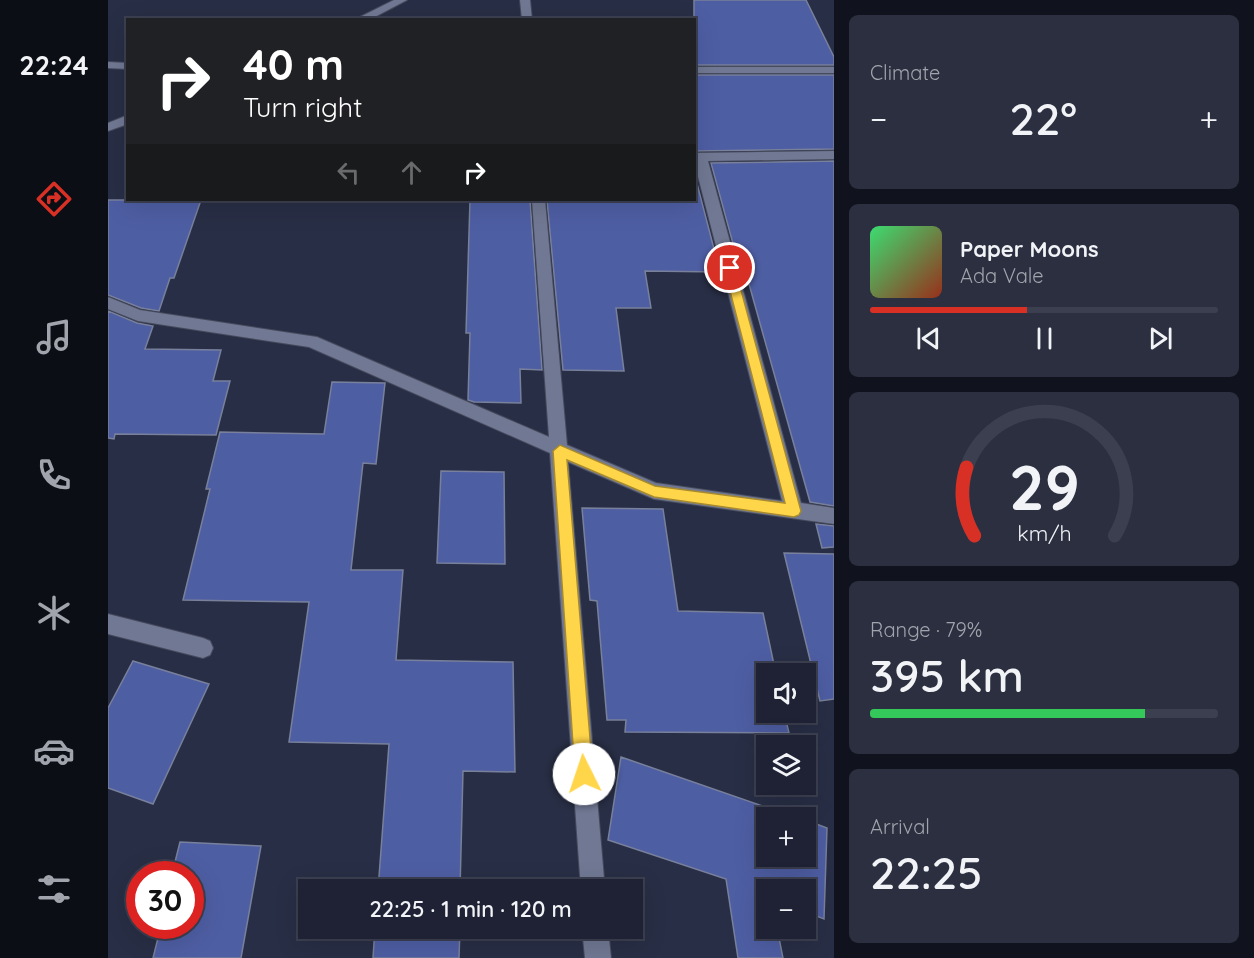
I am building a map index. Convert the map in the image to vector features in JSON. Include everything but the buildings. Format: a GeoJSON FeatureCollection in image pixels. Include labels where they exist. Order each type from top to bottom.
{"type":"FeatureCollection","features":[{"type":"Feature","properties":{"kind":"street"},"geometry":{"type":"LineString","coordinates":[[363,18],[402,0]]}},
{"type":"Feature","properties":{"kind":"street"},"geometry":{"type":"LineString","coordinates":[[525,0],[527,18]]}},
{"type":"Feature","properties":{"kind":"street"},"geometry":{"type":"LineString","coordinates":[[108,65],[126,66]]}},
{"type":"Feature","properties":{"kind":"street"},"geometry":{"type":"LineString","coordinates":[[696,70],[834,70]]}},
{"type":"Feature","properties":{"kind":"street"},"geometry":{"type":"LineString","coordinates":[[108,128],[126,120]]}},
{"type":"Feature","properties":{"kind":"street"},"geometry":{"type":"LineString","coordinates":[[794,511],[698,157],[834,155]]}},
{"type":"Feature","properties":{"kind":"street"},"geometry":{"type":"LineString","coordinates":[[540,201],[592,879]]}},
{"type":"Feature","properties":{"kind":"street"},"geometry":{"type":"LineString","coordinates":[[108,303],[138,315],[311,341],[654,491],[834,516]]}},
{"type":"Feature","properties":{"kind":"street"},"geometry":{"type":"LineString","coordinates":[[108,624],[203,648]]}},
{"type":"Feature","properties":{"kind":"street"},"geometry":{"type":"LineString","coordinates":[[597,939],[598,958]]}},
{"type":"Feature","properties":{"kind":"route"},"geometry":{"type":"LineString","coordinates":[[584,774],[560,451],[654,491],[794,511],[730,268]]}}]}
